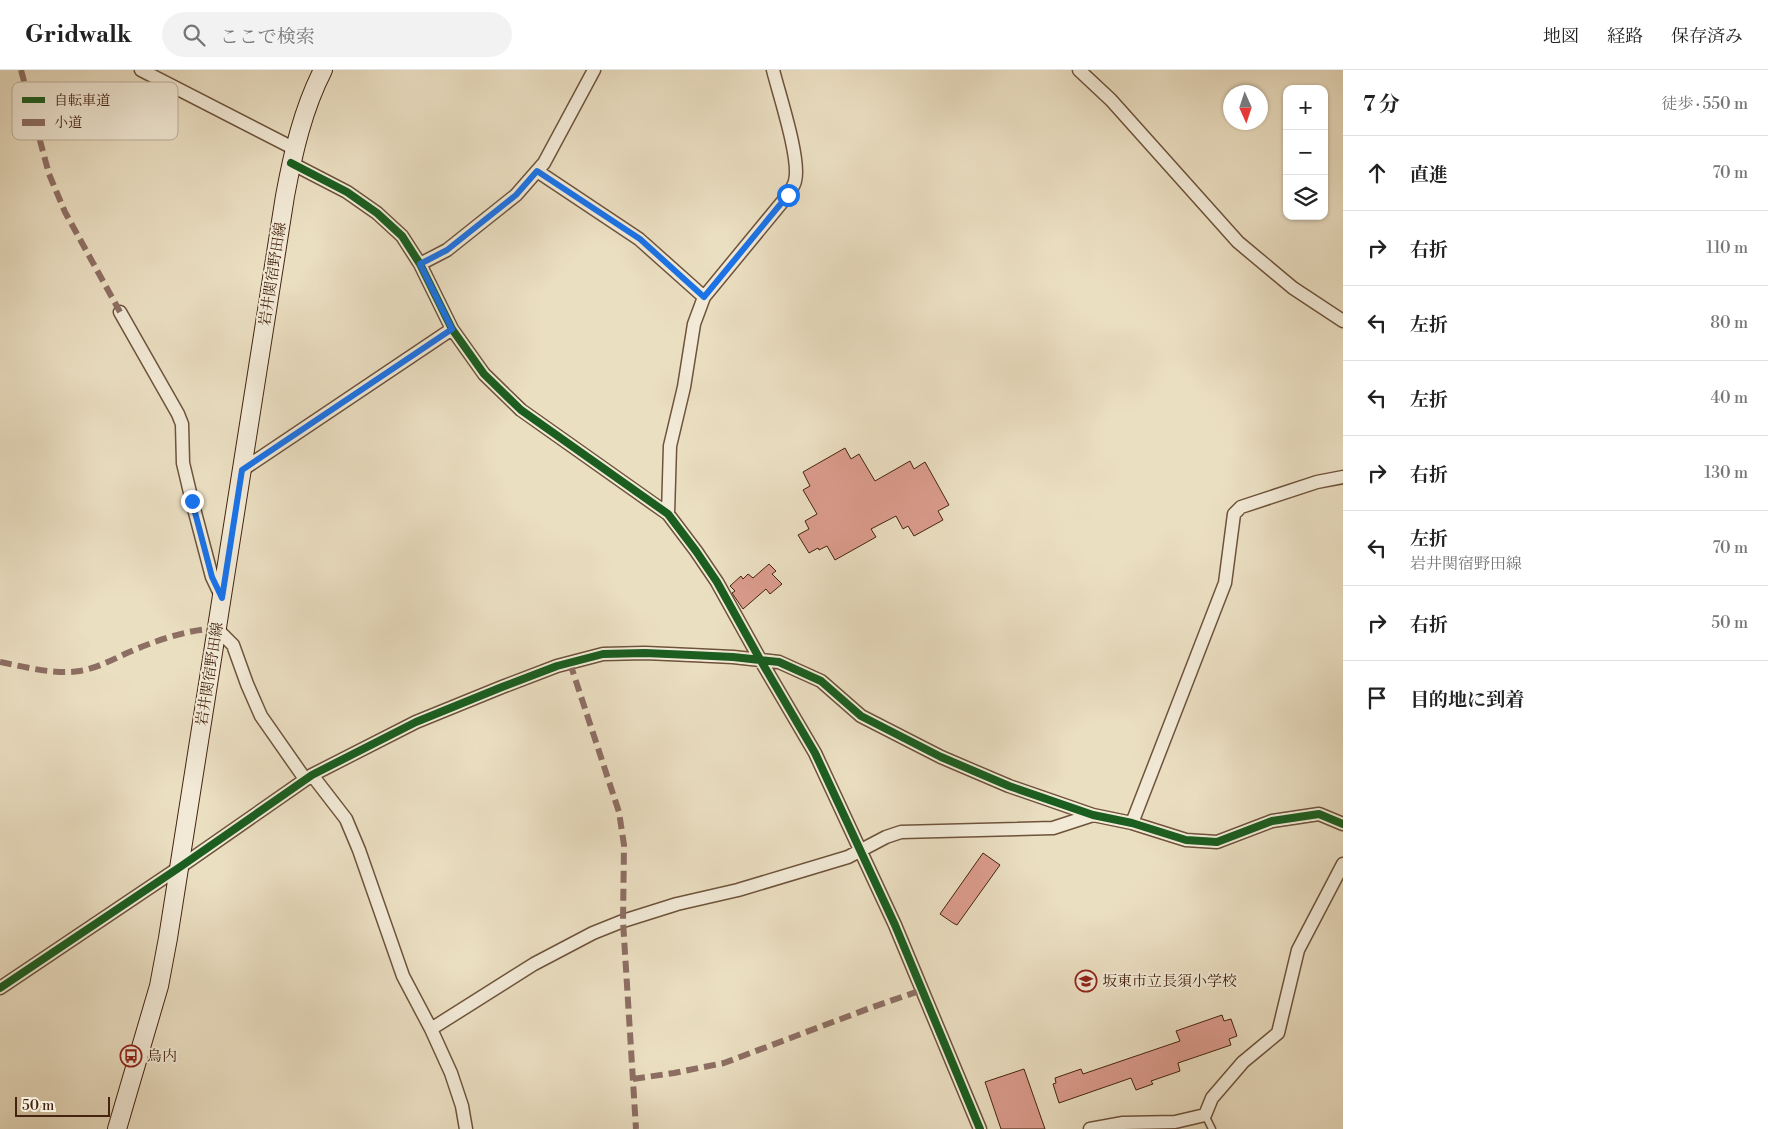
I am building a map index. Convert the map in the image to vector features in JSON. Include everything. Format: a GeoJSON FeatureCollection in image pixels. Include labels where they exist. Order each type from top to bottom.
{"type":"FeatureCollection","features":[{"type":"Feature","properties":{"kind":"main road","name":"岩井関宿野田線"},"geometry":{"type":"LineString","coordinates":[[117,1129],[159,986],[180,867],[285,196],[293,156],[307,110],[323,70]]}},
{"type":"Feature","properties":{"kind":"street"},"geometry":{"type":"LineString","coordinates":[[141,70],[162,82]]}},
{"type":"Feature","properties":{"kind":"street"},"geometry":{"type":"LineString","coordinates":[[420,264],[447,250],[516,195],[544,163],[594,70]]}},
{"type":"Feature","properties":{"kind":"street"},"geometry":{"type":"LineString","coordinates":[[668,514],[670,446],[684,387],[694,324],[704,297],[788,195],[795,182],[797,168],[773,70]]}},
{"type":"Feature","properties":{"kind":"street"},"geometry":{"type":"LineString","coordinates":[[1079,70],[1111,100],[1238,242],[1293,288],[1343,321]]}},
{"type":"Feature","properties":{"kind":"street"},"geometry":{"type":"LineString","coordinates":[[178,91],[293,156],[377,212],[402,236],[420,264],[452,329],[484,374],[521,410],[668,514],[717,582],[761,661],[816,753],[896,925],[980,1129]]}},
{"type":"Feature","properties":{"kind":"street"},"geometry":{"type":"LineString","coordinates":[[537,171],[640,239],[704,297]]}},
{"type":"Feature","properties":{"kind":"street"},"geometry":{"type":"LineString","coordinates":[[120,312],[182,424],[183,463],[212,577],[222,598]]}},
{"type":"Feature","properties":{"kind":"street"},"geometry":{"type":"LineString","coordinates":[[242,470],[452,329]]}},
{"type":"Feature","properties":{"kind":"street"},"geometry":{"type":"LineString","coordinates":[[1132,823],[1225,583],[1234,514],[1240,507],[1318,482],[1343,478]]}},
{"type":"Feature","properties":{"kind":"street"},"geometry":{"type":"LineString","coordinates":[[217,628],[233,645],[261,716],[308,777],[346,819],[359,850],[403,976],[431,1029],[451,1073],[462,1106],[466,1129]]}},
{"type":"Feature","properties":{"kind":"street"},"geometry":{"type":"LineString","coordinates":[[0,988],[180,867],[308,777],[416,722],[557,666],[603,654],[645,653],[733,657],[779,662],[821,681],[861,716],[941,757],[1009,786],[1093,815],[1132,823],[1186,840],[1218,842],[1272,821],[1319,814],[1343,824]]}},
{"type":"Feature","properties":{"kind":"street"},"geometry":{"type":"LineString","coordinates":[[431,1029],[534,964],[593,933],[623,921],[677,904],[738,890],[848,856],[886,837],[901,832],[1052,828],[1093,815]]}},
{"type":"Feature","properties":{"kind":"street"},"geometry":{"type":"LineString","coordinates":[[1090,1129],[1122,1123],[1174,1122],[1205,1115],[1212,1098],[1243,1062],[1278,1033],[1298,950],[1343,864]]}},
{"type":"Feature","properties":{"kind":"lane"},"geometry":{"type":"LineString","coordinates":[[1205,1115],[1212,1129]]}},
{"type":"Feature","properties":{"kind":"building"},"geometry":{"type":"Polygon","coordinates":[[[845,448],[851,459],[859,454],[875,481],[910,461],[914,469],[925,462],[949,505],[938,511],[943,520],[914,536],[908,526],[903,529],[896,516],[871,529],[876,537],[835,560],[827,546],[809,553],[798,535],[809,529],[805,521],[817,514],[803,490],[810,486],[803,472],[845,448]]]}},
{"type":"Feature","properties":{"kind":"building"},"geometry":{"type":"Polygon","coordinates":[[[769,564],[776,571],[772,574],[782,584],[770,594],[766,589],[743,609],[732,593],[735,591],[730,586],[741,576],[743,579],[748,574],[753,578],[769,564]]]}},
{"type":"Feature","properties":{"kind":"building"},"geometry":{"type":"Polygon","coordinates":[[[983,853],[1000,865],[957,925],[940,914],[983,853]]]}},
{"type":"Feature","properties":{"kind":"building"},"geometry":{"type":"Polygon","coordinates":[[[1222,1015],[1224,1021],[1231,1019],[1237,1036],[1229,1039],[1231,1045],[1178,1063],[1180,1071],[1151,1081],[1153,1084],[1136,1090],[1131,1078],[1059,1103],[1053,1084],[1056,1083],[1055,1078],[1081,1069],[1083,1074],[1180,1041],[1176,1031],[1222,1015]]]}},
{"type":"Feature","properties":{"kind":"building"},"geometry":{"type":"Polygon","coordinates":[[[1024,1069],[1045,1129],[1001,1129],[985,1082],[1024,1069]]]}},
{"type":"Feature","properties":{"kind":"marked path"},"geometry":{"type":"LineString","coordinates":[[21,70],[24,82]]}},
{"type":"Feature","properties":{"kind":"marked path"},"geometry":{"type":"LineString","coordinates":[[40,140],[49,174],[65,212],[120,312]]}},
{"type":"Feature","properties":{"kind":"marked path"},"geometry":{"type":"LineString","coordinates":[[0,662],[50,671],[80,671],[98,666],[172,636],[207,629],[217,629]]}},
{"type":"Feature","properties":{"kind":"marked path"},"geometry":{"type":"LineString","coordinates":[[570,663],[619,812],[624,845],[623,921],[636,1129]]}},
{"type":"Feature","properties":{"kind":"marked path"},"geometry":{"type":"LineString","coordinates":[[633,1079],[724,1063],[922,990]]}},
{"type":"Feature","properties":{"kind":"cycle path"},"geometry":{"type":"LineString","coordinates":[[291,163],[347,192],[377,213],[402,236],[420,264],[452,329],[484,374],[521,410],[668,514],[696,551],[717,582],[815,753],[895,925],[980,1129]]}},
{"type":"Feature","properties":{"kind":"cycle path"},"geometry":{"type":"LineString","coordinates":[[0,988],[180,867],[312,775],[416,722],[557,666],[603,654],[691,655],[779,662],[821,681],[861,716],[941,757],[1009,786],[1093,815],[1132,823],[1186,840],[1217,842],[1272,821],[1319,814],[1343,824]]}},
{"type":"Feature","properties":{"kind":"place","name":"坂東市立長須小学校"},"geometry":{"type":"Point","coordinates":[1086,981]}},
{"type":"Feature","properties":{"kind":"place","name":"烏内"},"geometry":{"type":"Point","coordinates":[131,1056]}},
{"type":"Feature","properties":{"kind":"route"},"geometry":{"type":"LineString","coordinates":[[192,501],[212,577],[222,598],[242,470],[452,329],[420,264],[447,250],[516,195],[537,171],[640,239],[704,297],[788,195]]}}]}
